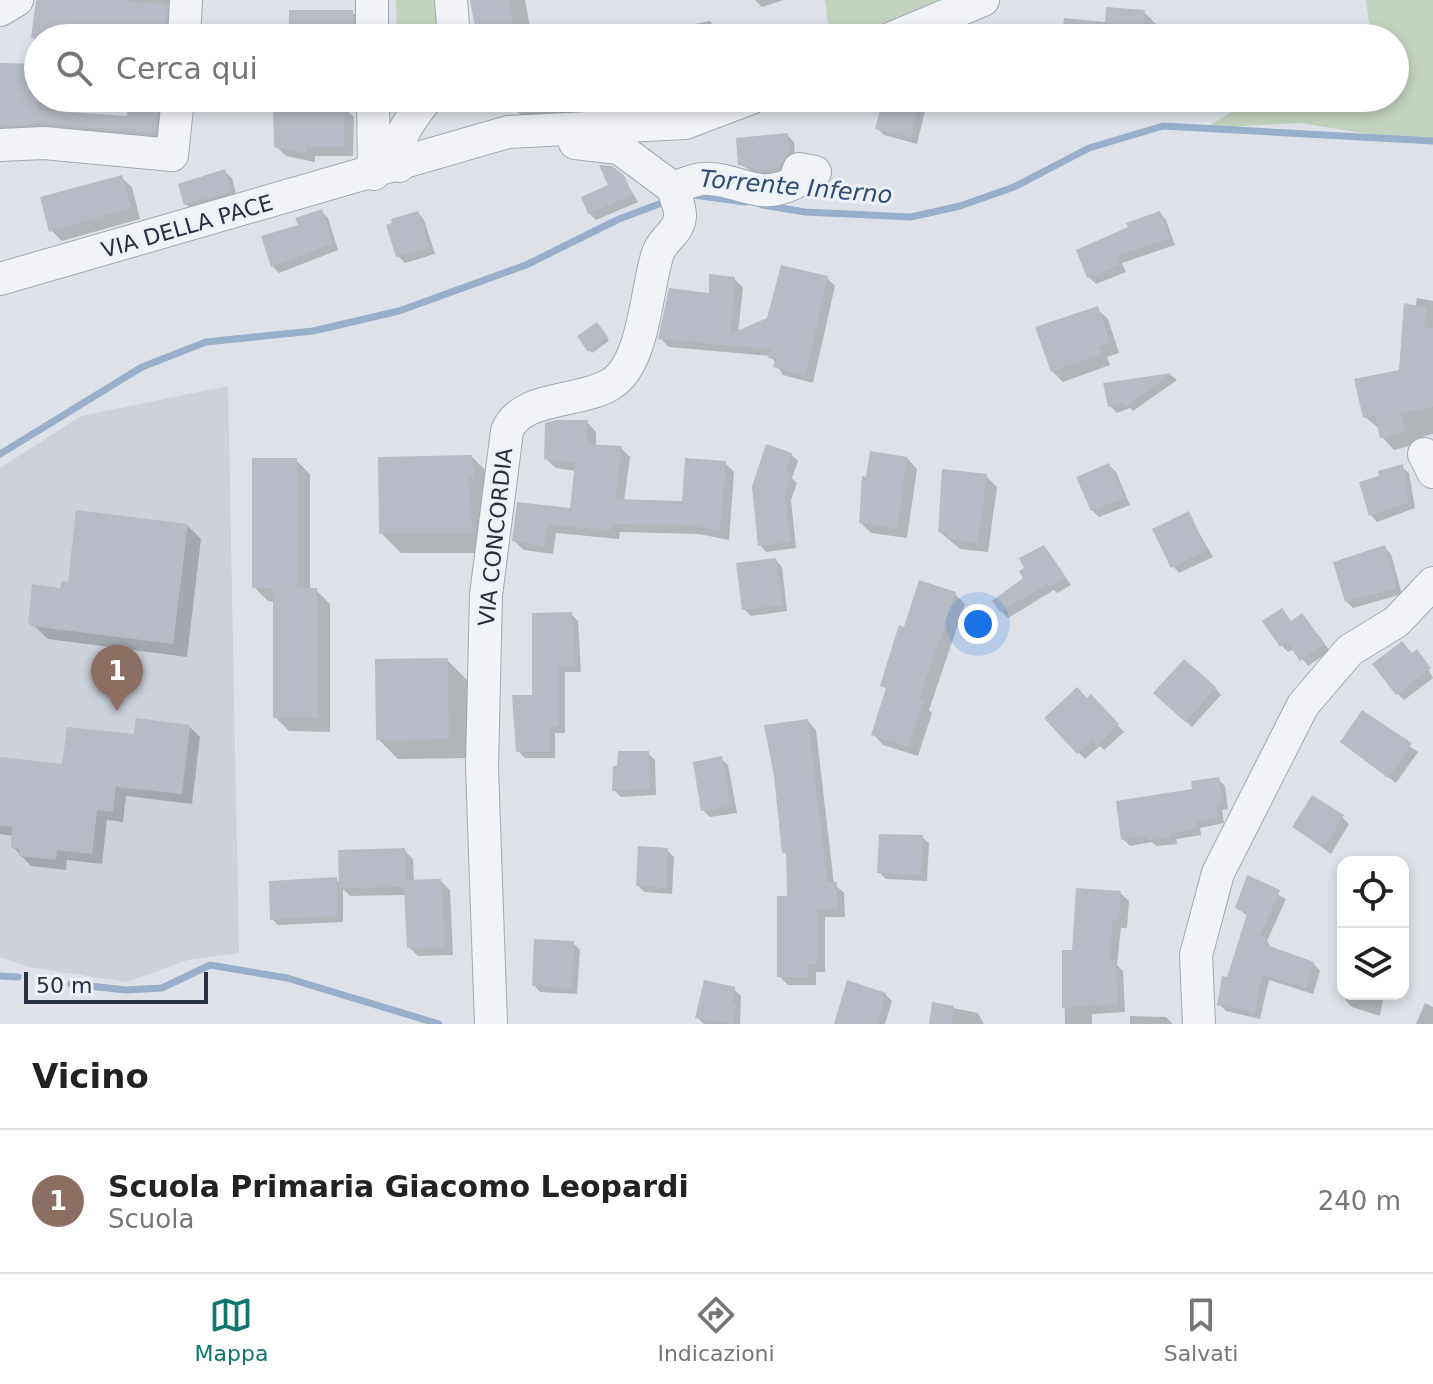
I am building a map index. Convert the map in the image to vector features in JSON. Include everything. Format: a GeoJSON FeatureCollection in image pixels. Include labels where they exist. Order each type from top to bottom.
{"type":"FeatureCollection","features":[{"type":"Feature","properties":{"kind":"street"},"geometry":{"type":"LineString","coordinates":[[0,10],[17,0]]}},
{"type":"Feature","properties":{"kind":"street"},"geometry":{"type":"LineString","coordinates":[[185,24],[186,0]]}},
{"type":"Feature","properties":{"kind":"street"},"geometry":{"type":"LineString","coordinates":[[372,0],[372,24]]}},
{"type":"Feature","properties":{"kind":"street"},"geometry":{"type":"LineString","coordinates":[[451,0],[453,24]]}},
{"type":"Feature","properties":{"kind":"street"},"geometry":{"type":"LineString","coordinates":[[926,24],[983,0]]}},
{"type":"Feature","properties":{"kind":"street"},"geometry":{"type":"LineString","coordinates":[[0,145],[44,143],[172,155],[177,112]]}},
{"type":"Feature","properties":{"kind":"street"},"geometry":{"type":"LineString","coordinates":[[376,112],[387,170]]}},
{"type":"Feature","properties":{"kind":"street"},"geometry":{"type":"LineString","coordinates":[[387,170],[402,130],[416,112]]}},
{"type":"Feature","properties":{"kind":"street","name":"VIA DELLA PACE"},"geometry":{"type":"LineString","coordinates":[[0,279],[387,170],[508,132],[537,133],[685,123],[714,112]]}},
{"type":"Feature","properties":{"kind":"street"},"geometry":{"type":"LineString","coordinates":[[537,133],[559,140],[619,148],[676,198],[708,178],[760,191],[777,191],[794,183],[799,169],[815,172]]}},
{"type":"Feature","properties":{"kind":"street","name":"VIA CONCORDIA"},"geometry":{"type":"LineString","coordinates":[[491,1024],[482,767],[486,595],[507,431],[523,413],[613,383],[635,347],[660,248],[677,230],[676,198]]}},
{"type":"Feature","properties":{"kind":"street"},"geometry":{"type":"LineString","coordinates":[[1199,1024],[1196,955],[1218,873],[1303,705],[1350,650],[1396,622],[1433,583]]}},
{"type":"Feature","properties":{"kind":"shaded area"},"geometry":{"type":"Polygon","coordinates":[[[228,386],[239,953],[188,960],[127,982],[29,967],[0,957],[0,468],[81,416],[228,386]]]}},
{"type":"Feature","properties":{"kind":"green space"},"geometry":{"type":"Polygon","coordinates":[[[396,0],[444,0],[450,24],[397,24],[396,0]]]}},
{"type":"Feature","properties":{"kind":"green space"},"geometry":{"type":"Polygon","coordinates":[[[825,0],[947,0],[891,24],[828,24],[825,0]]]}},
{"type":"Feature","properties":{"kind":"green space"},"geometry":{"type":"Polygon","coordinates":[[[1366,0],[1433,0],[1433,141],[1412,141],[1300,123],[1206,128],[1231,112],[1409,112],[1409,24],[1369,24],[1366,0]]]}},
{"type":"Feature","properties":{"kind":"building"},"geometry":{"type":"Polygon","coordinates":[[[36,0],[123,0],[167,5],[166,24],[33,24],[36,0]]]}},
{"type":"Feature","properties":{"kind":"building"},"geometry":{"type":"Polygon","coordinates":[[[470,0],[509,0],[513,24],[474,24],[470,0]]]}},
{"type":"Feature","properties":{"kind":"building"},"geometry":{"type":"Polygon","coordinates":[[[1106,7],[1145,10],[1144,24],[1063,24],[1064,18],[1105,22],[1106,7]]]}},
{"type":"Feature","properties":{"kind":"building"},"geometry":{"type":"Polygon","coordinates":[[[289,10],[353,10],[353,24],[289,24],[289,10]]]}},
{"type":"Feature","properties":{"kind":"building"},"geometry":{"type":"Polygon","coordinates":[[[0,63],[24,64],[24,112],[127,116],[127,112],[157,112],[155,134],[46,124],[0,126],[0,63]]]}},
{"type":"Feature","properties":{"kind":"building"},"geometry":{"type":"Polygon","coordinates":[[[273,112],[345,112],[344,147],[306,147],[306,154],[274,147],[273,112]]]}},
{"type":"Feature","properties":{"kind":"building"},"geometry":{"type":"Polygon","coordinates":[[[879,112],[917,112],[910,138],[875,129],[879,112]]]}},
{"type":"Feature","properties":{"kind":"building"},"geometry":{"type":"Polygon","coordinates":[[[788,133],[789,153],[779,168],[763,171],[738,165],[736,138],[788,133]]]}},
{"type":"Feature","properties":{"kind":"building"},"geometry":{"type":"Polygon","coordinates":[[[599,165],[612,166],[624,175],[632,195],[588,214],[581,197],[608,185],[599,165]]]}},
{"type":"Feature","properties":{"kind":"building"},"geometry":{"type":"Polygon","coordinates":[[[225,169],[232,191],[184,205],[178,184],[225,169]]]}},
{"type":"Feature","properties":{"kind":"building"},"geometry":{"type":"Polygon","coordinates":[[[122,175],[131,208],[49,232],[40,197],[122,175]]]}},
{"type":"Feature","properties":{"kind":"building"},"geometry":{"type":"Polygon","coordinates":[[[322,209],[333,243],[271,267],[261,236],[298,225],[295,218],[322,209]]]}},
{"type":"Feature","properties":{"kind":"building"},"geometry":{"type":"Polygon","coordinates":[[[418,211],[430,247],[396,257],[386,225],[392,223],[391,219],[418,211]]]}},
{"type":"Feature","properties":{"kind":"building"},"geometry":{"type":"Polygon","coordinates":[[[1160,211],[1170,238],[1117,256],[1120,265],[1087,278],[1076,250],[1128,227],[1126,223],[1160,211]]]}},
{"type":"Feature","properties":{"kind":"building"},"geometry":{"type":"Polygon","coordinates":[[[781,265],[828,276],[805,376],[773,367],[775,359],[768,358],[771,349],[658,339],[669,288],[709,293],[709,274],[735,277],[730,334],[767,318],[781,265]]]}},
{"type":"Feature","properties":{"kind":"building"},"geometry":{"type":"Polygon","coordinates":[[[1404,303],[1427,308],[1424,327],[1433,328],[1433,407],[1400,413],[1406,431],[1380,438],[1375,416],[1363,418],[1354,379],[1399,370],[1404,303]]]}},
{"type":"Feature","properties":{"kind":"building"},"geometry":{"type":"Polygon","coordinates":[[[1098,306],[1110,342],[1098,347],[1101,354],[1051,372],[1035,327],[1098,306]]]}},
{"type":"Feature","properties":{"kind":"building"},"geometry":{"type":"Polygon","coordinates":[[[597,322],[608,337],[588,352],[577,336],[597,322]]]}},
{"type":"Feature","properties":{"kind":"building"},"geometry":{"type":"Polygon","coordinates":[[[1172,373],[1125,406],[1124,402],[1108,407],[1103,383],[1172,373]]]}},
{"type":"Feature","properties":{"kind":"building"},"geometry":{"type":"Polygon","coordinates":[[[588,420],[587,444],[622,446],[615,499],[682,501],[685,458],[726,461],[720,531],[689,525],[611,524],[611,530],[547,525],[544,546],[512,541],[517,502],[570,508],[575,463],[544,459],[545,423],[588,420]]]}},
{"type":"Feature","properties":{"kind":"building"},"geometry":{"type":"Polygon","coordinates":[[[766,444],[792,453],[785,472],[792,474],[785,493],[790,542],[758,546],[752,487],[766,444]]]}},
{"type":"Feature","properties":{"kind":"building"},"geometry":{"type":"Polygon","coordinates":[[[870,451],[907,457],[897,529],[859,523],[862,476],[866,477],[870,451]]]}},
{"type":"Feature","properties":{"kind":"building"},"geometry":{"type":"Polygon","coordinates":[[[472,455],[474,477],[468,477],[473,534],[379,534],[378,457],[472,455]]]}},
{"type":"Feature","properties":{"kind":"building"},"geometry":{"type":"Polygon","coordinates":[[[252,458],[297,458],[297,588],[317,588],[317,718],[273,718],[273,588],[252,588],[252,458]]]}},
{"type":"Feature","properties":{"kind":"building"},"geometry":{"type":"Polygon","coordinates":[[[1109,463],[1125,498],[1091,511],[1076,477],[1109,463]]]}},
{"type":"Feature","properties":{"kind":"building"},"geometry":{"type":"Polygon","coordinates":[[[1403,464],[1409,502],[1369,516],[1359,482],[1379,476],[1378,471],[1403,464]]]}},
{"type":"Feature","properties":{"kind":"building"},"geometry":{"type":"Polygon","coordinates":[[[942,469],[987,474],[978,543],[947,539],[948,534],[938,532],[942,469]]]}},
{"type":"Feature","properties":{"kind":"building"},"geometry":{"type":"Polygon","coordinates":[[[76,510],[188,524],[173,644],[28,623],[32,584],[60,588],[62,581],[68,582],[76,510]]]}},
{"type":"Feature","properties":{"kind":"building"},"geometry":{"type":"Polygon","coordinates":[[[1189,511],[1207,550],[1171,568],[1152,529],[1189,511]]]}},
{"type":"Feature","properties":{"kind":"building"},"geometry":{"type":"Polygon","coordinates":[[[1044,545],[1066,578],[1049,587],[1047,584],[1000,612],[992,601],[1023,578],[1019,571],[1024,568],[1019,558],[1044,545]]]}},
{"type":"Feature","properties":{"kind":"building"},"geometry":{"type":"Polygon","coordinates":[[[1385,545],[1397,588],[1345,602],[1333,562],[1385,545]]]}},
{"type":"Feature","properties":{"kind":"building"},"geometry":{"type":"Polygon","coordinates":[[[776,558],[782,605],[742,610],[736,563],[776,558]]]}},
{"type":"Feature","properties":{"kind":"building"},"geometry":{"type":"Polygon","coordinates":[[[919,580],[956,592],[919,700],[923,701],[908,747],[871,735],[886,688],[880,686],[887,663],[899,625],[904,627],[919,580]]]}},
{"type":"Feature","properties":{"kind":"building"},"geometry":{"type":"Polygon","coordinates":[[[1282,608],[1291,621],[1302,613],[1325,644],[1300,661],[1287,642],[1280,647],[1262,621],[1282,608]]]}},
{"type":"Feature","properties":{"kind":"building"},"geometry":{"type":"Polygon","coordinates":[[[572,612],[575,666],[559,666],[559,727],[549,727],[549,752],[516,752],[512,695],[532,695],[532,613],[572,612]]]}},
{"type":"Feature","properties":{"kind":"building"},"geometry":{"type":"Polygon","coordinates":[[[1402,641],[1412,653],[1417,649],[1431,668],[1396,695],[1372,664],[1402,641]]]}},
{"type":"Feature","properties":{"kind":"building"},"geometry":{"type":"Polygon","coordinates":[[[448,658],[449,739],[376,740],[375,659],[448,658]]]}},
{"type":"Feature","properties":{"kind":"building"},"geometry":{"type":"Polygon","coordinates":[[[1184,659],[1216,687],[1185,722],[1153,693],[1184,659]]]}},
{"type":"Feature","properties":{"kind":"building"},"geometry":{"type":"Polygon","coordinates":[[[1077,687],[1087,698],[1091,694],[1119,724],[1096,745],[1092,740],[1077,754],[1044,718],[1077,687]]]}},
{"type":"Feature","properties":{"kind":"building"},"geometry":{"type":"Polygon","coordinates":[[[1362,710],[1412,743],[1388,778],[1340,742],[1362,710]]]}},
{"type":"Feature","properties":{"kind":"building"},"geometry":{"type":"Polygon","coordinates":[[[136,718],[190,725],[182,794],[116,787],[113,812],[97,810],[92,854],[57,850],[56,860],[19,856],[19,849],[11,848],[12,827],[0,826],[0,757],[62,764],[67,727],[134,734],[136,718]]]}},
{"type":"Feature","properties":{"kind":"building"},"geometry":{"type":"Polygon","coordinates":[[[808,719],[827,882],[837,882],[837,909],[817,909],[817,964],[808,964],[808,977],[777,977],[777,896],[787,896],[786,852],[782,853],[774,776],[764,725],[808,719]]]}},
{"type":"Feature","properties":{"kind":"building"},"geometry":{"type":"Polygon","coordinates":[[[618,751],[649,751],[650,789],[612,791],[613,766],[617,766],[618,751]]]}},
{"type":"Feature","properties":{"kind":"building"},"geometry":{"type":"Polygon","coordinates":[[[722,756],[731,806],[701,811],[693,762],[722,756]]]}},
{"type":"Feature","properties":{"kind":"building"},"geometry":{"type":"Polygon","coordinates":[[[1219,777],[1223,802],[1216,804],[1218,817],[1194,822],[1196,829],[1170,833],[1171,838],[1148,840],[1147,835],[1121,840],[1116,801],[1192,789],[1191,781],[1219,777]]]}},
{"type":"Feature","properties":{"kind":"building"},"geometry":{"type":"Polygon","coordinates":[[[1312,795],[1344,815],[1324,848],[1292,827],[1312,795]]]}},
{"type":"Feature","properties":{"kind":"building"},"geometry":{"type":"Polygon","coordinates":[[[879,834],[923,835],[921,875],[877,873],[879,834]]]}},
{"type":"Feature","properties":{"kind":"building"},"geometry":{"type":"Polygon","coordinates":[[[638,846],[668,848],[666,888],[636,886],[638,846]]]}},
{"type":"Feature","properties":{"kind":"building"},"geometry":{"type":"Polygon","coordinates":[[[405,848],[406,880],[441,879],[445,947],[407,948],[404,887],[339,888],[338,850],[405,848]]]}},
{"type":"Feature","properties":{"kind":"building"},"geometry":{"type":"Polygon","coordinates":[[[1247,875],[1280,890],[1260,936],[1266,938],[1264,944],[1314,962],[1306,988],[1262,975],[1254,1013],[1217,1005],[1222,976],[1227,977],[1247,914],[1235,908],[1247,875]]]}},
{"type":"Feature","properties":{"kind":"building"},"geometry":{"type":"Polygon","coordinates":[[[337,877],[337,916],[270,920],[269,881],[337,877]]]}},
{"type":"Feature","properties":{"kind":"building"},"geometry":{"type":"Polygon","coordinates":[[[1076,888],[1121,891],[1119,920],[1113,920],[1109,960],[1115,960],[1118,1004],[1062,1008],[1062,950],[1072,950],[1076,888]]]}},
{"type":"Feature","properties":{"kind":"building"},"geometry":{"type":"Polygon","coordinates":[[[534,939],[574,941],[571,988],[532,986],[534,939]]]}},
{"type":"Feature","properties":{"kind":"building"},"geometry":{"type":"Polygon","coordinates":[[[704,980],[735,987],[732,1003],[737,1004],[732,1024],[695,1018],[704,980]]]}},
{"type":"Feature","properties":{"kind":"building"},"geometry":{"type":"Polygon","coordinates":[[[847,980],[886,993],[877,1024],[834,1024],[847,980]]]}},
{"type":"Feature","properties":{"kind":"building"},"geometry":{"type":"Polygon","coordinates":[[[932,1002],[954,1006],[952,1024],[929,1024],[932,1002]]]}},
{"type":"Feature","properties":{"kind":"waterway","name":"Torrente Inferno"},"geometry":{"type":"LineString","coordinates":[[762,205],[805,212],[911,217],[960,206],[1014,187],[1089,148],[1163,126],[1433,141]]}},
{"type":"Feature","properties":{"kind":"waterway","name":"Torrente Inferno"},"geometry":{"type":"LineString","coordinates":[[694,195],[745,202]]}},
{"type":"Feature","properties":{"kind":"waterway","name":"Torrente Inferno"},"geometry":{"type":"LineString","coordinates":[[0,454],[142,367],[206,342],[313,331],[399,311],[526,265],[619,219],[667,201]]}},
{"type":"Feature","properties":{"kind":"waterway"},"geometry":{"type":"LineString","coordinates":[[71,984],[126,990],[162,988],[210,965],[287,978],[439,1024]]}},
{"type":"Feature","properties":{"kind":"waterway"},"geometry":{"type":"LineString","coordinates":[[0,976],[18,977]]}},
{"type":"Feature","properties":{"kind":"place","name":"Scuola Primaria Giacomo Leopardi"},"geometry":{"type":"Point","coordinates":[117,711]}}]}
